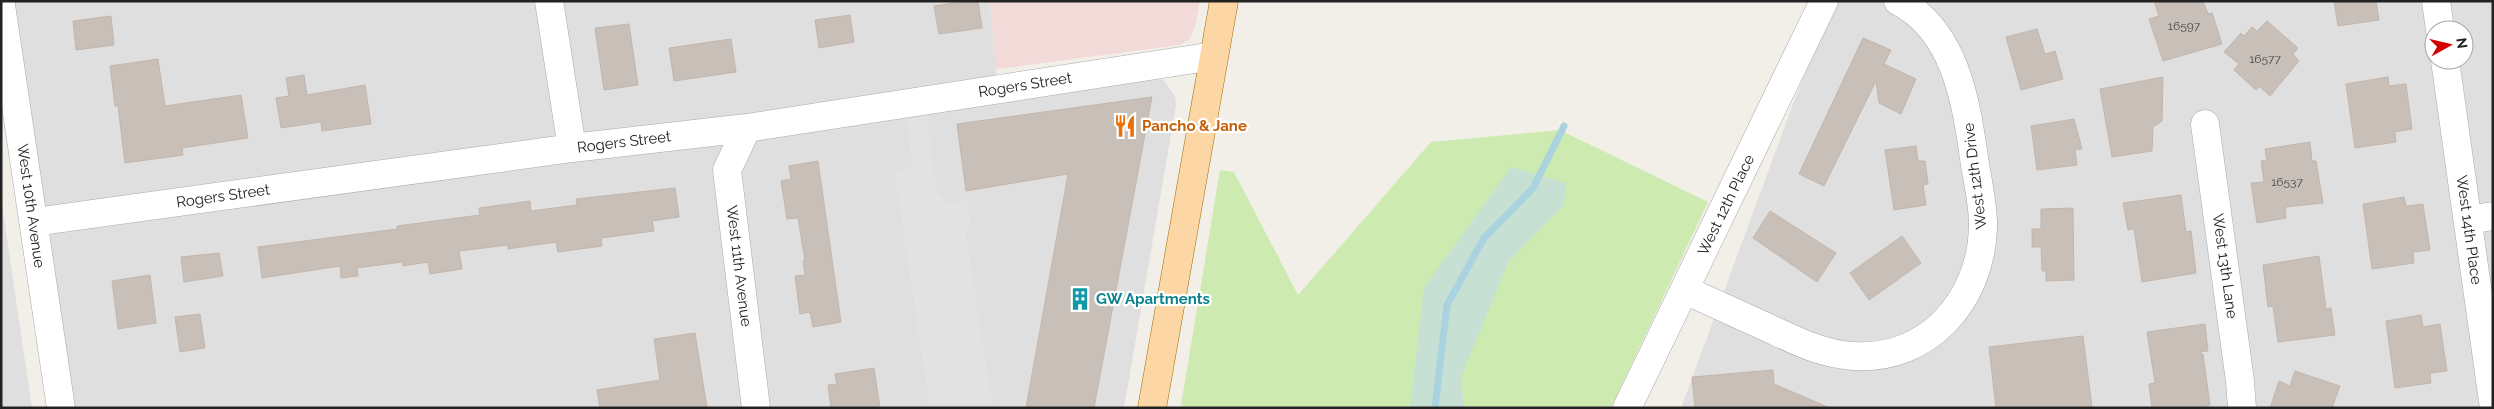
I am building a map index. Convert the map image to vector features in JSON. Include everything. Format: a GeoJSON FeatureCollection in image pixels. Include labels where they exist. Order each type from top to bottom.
{"type":"FeatureCollection","features":[{"type":"Feature","properties":{"kind":"main road"},"geometry":{"type":"LineString","coordinates":[[1152,408],[1224,1]]}},
{"type":"Feature","properties":{"kind":"street"},"geometry":{"type":"LineString","coordinates":[[549,1],[572,148]]}},
{"type":"Feature","properties":{"kind":"street","name":"West 12th Place"},"geometry":{"type":"LineString","coordinates":[[1627,408],[1824,1]]}},
{"type":"Feature","properties":{"kind":"street","name":"West 12th Drive"},"geometry":{"type":"LineString","coordinates":[[1685,290],[1817,350],[1854,356],[1897,352],[1919,342],[1941,326],[1960,304],[1974,278],[1981,254],[1983,226],[1966,103],[1946,48],[1927,24],[1898,1]]}},
{"type":"Feature","properties":{"kind":"street"},"geometry":{"type":"LineString","coordinates":[[2436,1],[2439,20]]}},
{"type":"Feature","properties":{"kind":"street","name":"West 10th Avenue"},"geometry":{"type":"LineString","coordinates":[[1,5],[61,408]]}},
{"type":"Feature","properties":{"kind":"street","name":"Rogers Street"},"geometry":{"type":"LineString","coordinates":[[34,222],[572,148],[747,128],[1214,56]]}},
{"type":"Feature","properties":{"kind":"street","name":"West 14th Place"},"geometry":{"type":"LineString","coordinates":[[2446,70],[2480,218],[2493,401]]}},
{"type":"Feature","properties":{"kind":"street","name":"West 13th Lane"},"geometry":{"type":"LineString","coordinates":[[2205,124],[2242,408]]}},
{"type":"Feature","properties":{"kind":"street","name":"West 11th Avenue"},"geometry":{"type":"LineString","coordinates":[[747,128],[727,170],[756,408]]}},
{"type":"Feature","properties":{"kind":"shaded area"},"geometry":{"type":"Polygon","coordinates":[[[14,1],[990,1],[999,99],[1147,78],[1164,80],[1175,97],[1176,105],[1124,408],[75,408],[14,1]]]}},
{"type":"Feature","properties":{"kind":"shaded area"},"geometry":{"type":"Polygon","coordinates":[[[990,1],[1200,1],[1196,23],[1190,39],[1180,45],[996,69],[990,1]]]}},
{"type":"Feature","properties":{"kind":"shaded area"},"geometry":{"type":"Polygon","coordinates":[[[1831,1],[2493,1],[2493,408],[1681,408],[1831,1]]]}},
{"type":"Feature","properties":{"kind":"shaded area"},"geometry":{"type":"Polygon","coordinates":[[[925,110],[937,191],[948,203],[967,200],[971,228],[965,229],[993,408],[930,408],[894,171],[913,167],[905,113],[925,110]]]}},
{"type":"Feature","properties":{"kind":"shaded area"},"geometry":{"type":"Polygon","coordinates":[[[1,198],[32,408],[1,408],[1,198]]]}},
{"type":"Feature","properties":{"kind":"green space"},"geometry":{"type":"Polygon","coordinates":[[[1560,130],[1708,202],[1611,408],[1186,408],[1181,405],[1220,170],[1234,172],[1298,295],[1431,142],[1560,130]]]}},
{"type":"Feature","properties":{"kind":"green space"},"geometry":{"type":"Polygon","coordinates":[[[1511,167],[1566,183],[1564,205],[1509,261],[1461,377],[1464,408],[1410,408],[1424,288],[1511,167]]]}},
{"type":"Feature","properties":{"kind":"building"},"geometry":{"type":"Polygon","coordinates":[[[978,1],[982,28],[939,34],[934,6],[978,1]]]}},
{"type":"Feature","properties":{"kind":"building"},"geometry":{"type":"Polygon","coordinates":[[[2154,1],[2203,1],[2208,14],[2212,13],[2222,44],[2163,61],[2149,19],[2159,16],[2154,1]]]}},
{"type":"Feature","properties":{"kind":"building"},"geometry":{"type":"Polygon","coordinates":[[[2334,1],[2376,1],[2379,20],[2338,26],[2334,1]]]}},
{"type":"Feature","properties":{"kind":"building"},"geometry":{"type":"Polygon","coordinates":[[[850,15],[854,42],[819,48],[815,20],[850,15]]]}},
{"type":"Feature","properties":{"kind":"building"},"geometry":{"type":"Polygon","coordinates":[[[111,16],[114,45],[76,50],[73,21],[111,16]]]}},
{"type":"Feature","properties":{"kind":"building"},"geometry":{"type":"Polygon","coordinates":[[[2267,21],[2298,48],[2293,54],[2299,61],[2270,96],[2259,86],[2256,90],[2234,70],[2239,64],[2224,52],[2241,33],[2244,36],[2252,27],[2257,31],[2267,21]]]}},
{"type":"Feature","properties":{"kind":"building"},"geometry":{"type":"Polygon","coordinates":[[[629,24],[638,85],[604,90],[595,28],[629,24]]]}},
{"type":"Feature","properties":{"kind":"building"},"geometry":{"type":"Polygon","coordinates":[[[2037,29],[2045,54],[2055,51],[2063,79],[2021,90],[2006,37],[2037,29]]]}},
{"type":"Feature","properties":{"kind":"building"},"geometry":{"type":"Polygon","coordinates":[[[1863,38],[1891,50],[1884,64],[1916,79],[1901,114],[1879,103],[1876,81],[1824,186],[1799,174],[1863,38]]]}},
{"type":"Feature","properties":{"kind":"building"},"geometry":{"type":"Polygon","coordinates":[[[731,39],[736,72],[674,81],[669,48],[731,39]]]}},
{"type":"Feature","properties":{"kind":"building"},"geometry":{"type":"Polygon","coordinates":[[[158,59],[165,106],[241,95],[248,138],[182,148],[183,155],[125,163],[118,106],[115,106],[110,66],[158,59]]]}},
{"type":"Feature","properties":{"kind":"building"},"geometry":{"type":"Polygon","coordinates":[[[304,75],[307,95],[365,85],[371,124],[322,131],[321,122],[281,128],[276,98],[289,96],[286,78],[304,75]]]}},
{"type":"Feature","properties":{"kind":"building"},"geometry":{"type":"Polygon","coordinates":[[[2163,77],[2162,121],[2153,127],[2152,151],[2112,157],[2100,89],[2163,77]]]}},
{"type":"Feature","properties":{"kind":"building"},"geometry":{"type":"Polygon","coordinates":[[[2388,77],[2389,86],[2406,84],[2412,129],[2395,132],[2396,142],[2355,148],[2346,84],[2388,77]]]}},
{"type":"Feature","properties":{"kind":"building","name":"GW Apartments"},"geometry":{"type":"Polygon","coordinates":[[[1152,97],[1094,408],[1026,408],[1068,174],[966,191],[957,124],[1152,97]]]}},
{"type":"Feature","properties":{"kind":"building"},"geometry":{"type":"Polygon","coordinates":[[[2074,119],[2082,149],[2075,150],[2077,165],[2037,170],[2031,126],[2074,119]]]}},
{"type":"Feature","properties":{"kind":"building"},"geometry":{"type":"Polygon","coordinates":[[[2310,142],[2312,161],[2316,161],[2323,203],[2285,207],[2286,218],[2257,223],[2251,183],[2264,182],[2261,161],[2267,160],[2265,149],[2310,142]]]}},
{"type":"Feature","properties":{"kind":"building"},"geometry":{"type":"Polygon","coordinates":[[[1916,146],[1918,161],[1925,161],[1928,184],[1923,185],[1926,205],[1894,210],[1885,150],[1916,146]]]}},
{"type":"Feature","properties":{"kind":"building"},"geometry":{"type":"Polygon","coordinates":[[[818,161],[841,322],[813,327],[810,312],[800,314],[795,276],[805,275],[803,261],[805,261],[798,218],[787,219],[781,181],[791,179],[789,166],[818,161]]]}},
{"type":"Feature","properties":{"kind":"building"},"geometry":{"type":"Polygon","coordinates":[[[675,188],[679,217],[652,221],[654,231],[601,238],[602,246],[558,252],[556,242],[508,249],[508,245],[459,251],[462,269],[430,274],[428,262],[403,266],[402,262],[357,268],[358,276],[341,278],[340,266],[262,278],[258,247],[397,229],[397,226],[480,215],[479,208],[530,201],[531,211],[577,205],[576,199],[675,188]]]}},
{"type":"Feature","properties":{"kind":"building"},"geometry":{"type":"Polygon","coordinates":[[[2181,195],[2186,232],[2191,231],[2196,273],[2142,282],[2134,229],[2128,230],[2123,203],[2181,195]]]}},
{"type":"Feature","properties":{"kind":"building"},"geometry":{"type":"Polygon","coordinates":[[[2404,197],[2406,206],[2423,204],[2430,250],[2413,252],[2414,263],[2372,269],[2363,204],[2404,197]]]}},
{"type":"Feature","properties":{"kind":"building"},"geometry":{"type":"Polygon","coordinates":[[[2073,208],[2074,280],[2046,281],[2046,271],[2042,271],[2041,247],[2032,247],[2032,229],[2041,229],[2041,209],[2073,208]]]}},
{"type":"Feature","properties":{"kind":"building"},"geometry":{"type":"Polygon","coordinates":[[[1770,211],[1836,253],[1817,282],[1753,238],[1770,211]]]}},
{"type":"Feature","properties":{"kind":"building"},"geometry":{"type":"Polygon","coordinates":[[[1902,236],[1921,263],[1869,300],[1850,273],[1902,236]]]}},
{"type":"Feature","properties":{"kind":"building"},"geometry":{"type":"Polygon","coordinates":[[[219,253],[223,276],[184,282],[181,257],[219,253]]]}},
{"type":"Feature","properties":{"kind":"building"},"geometry":{"type":"Polygon","coordinates":[[[2319,256],[2326,309],[2331,308],[2335,335],[2278,342],[2273,306],[2268,307],[2263,265],[2319,256]]]}},
{"type":"Feature","properties":{"kind":"building"},"geometry":{"type":"Polygon","coordinates":[[[150,275],[156,323],[118,329],[112,281],[150,275]]]}},
{"type":"Feature","properties":{"kind":"building"},"geometry":{"type":"Polygon","coordinates":[[[200,314],[205,348],[180,352],[175,317],[200,314]]]}},
{"type":"Feature","properties":{"kind":"building"},"geometry":{"type":"Polygon","coordinates":[[[2421,315],[2423,327],[2440,324],[2447,371],[2430,373],[2431,383],[2395,388],[2386,321],[2421,315]]]}},
{"type":"Feature","properties":{"kind":"building"},"geometry":{"type":"Polygon","coordinates":[[[2205,324],[2208,351],[2199,352],[2203,354],[2210,405],[2186,408],[2152,408],[2149,384],[2155,383],[2147,332],[2205,324]]]}},
{"type":"Feature","properties":{"kind":"building"},"geometry":{"type":"Polygon","coordinates":[[[695,333],[707,408],[600,408],[597,390],[660,380],[654,339],[695,333]]]}},
{"type":"Feature","properties":{"kind":"building"},"geometry":{"type":"Polygon","coordinates":[[[2083,336],[2092,408],[1996,408],[1989,347],[2083,336]]]}},
{"type":"Feature","properties":{"kind":"building"},"geometry":{"type":"Polygon","coordinates":[[[874,368],[880,408],[831,408],[828,385],[837,384],[835,374],[874,368]]]}},
{"type":"Feature","properties":{"kind":"building"},"geometry":{"type":"Polygon","coordinates":[[[1773,370],[1774,384],[1830,408],[1695,408],[1692,377],[1773,370]]]}},
{"type":"Feature","properties":{"kind":"building"},"geometry":{"type":"Polygon","coordinates":[[[2295,371],[2340,386],[2332,408],[2270,408],[2279,381],[2290,386],[2295,371]]]}},
{"type":"Feature","properties":{"kind":"waterway"},"geometry":{"type":"LineString","coordinates":[[1435,408],[1447,305],[1484,238],[1533,188],[1564,126]]}},
{"type":"Feature","properties":{"kind":"place","name":"Pancho & Jane"},"geometry":{"type":"Point","coordinates":[1125,126]}},
{"type":"Feature","properties":{"kind":"place","name":"GW Apartments"},"geometry":{"type":"Point","coordinates":[1080,299]}}]}
